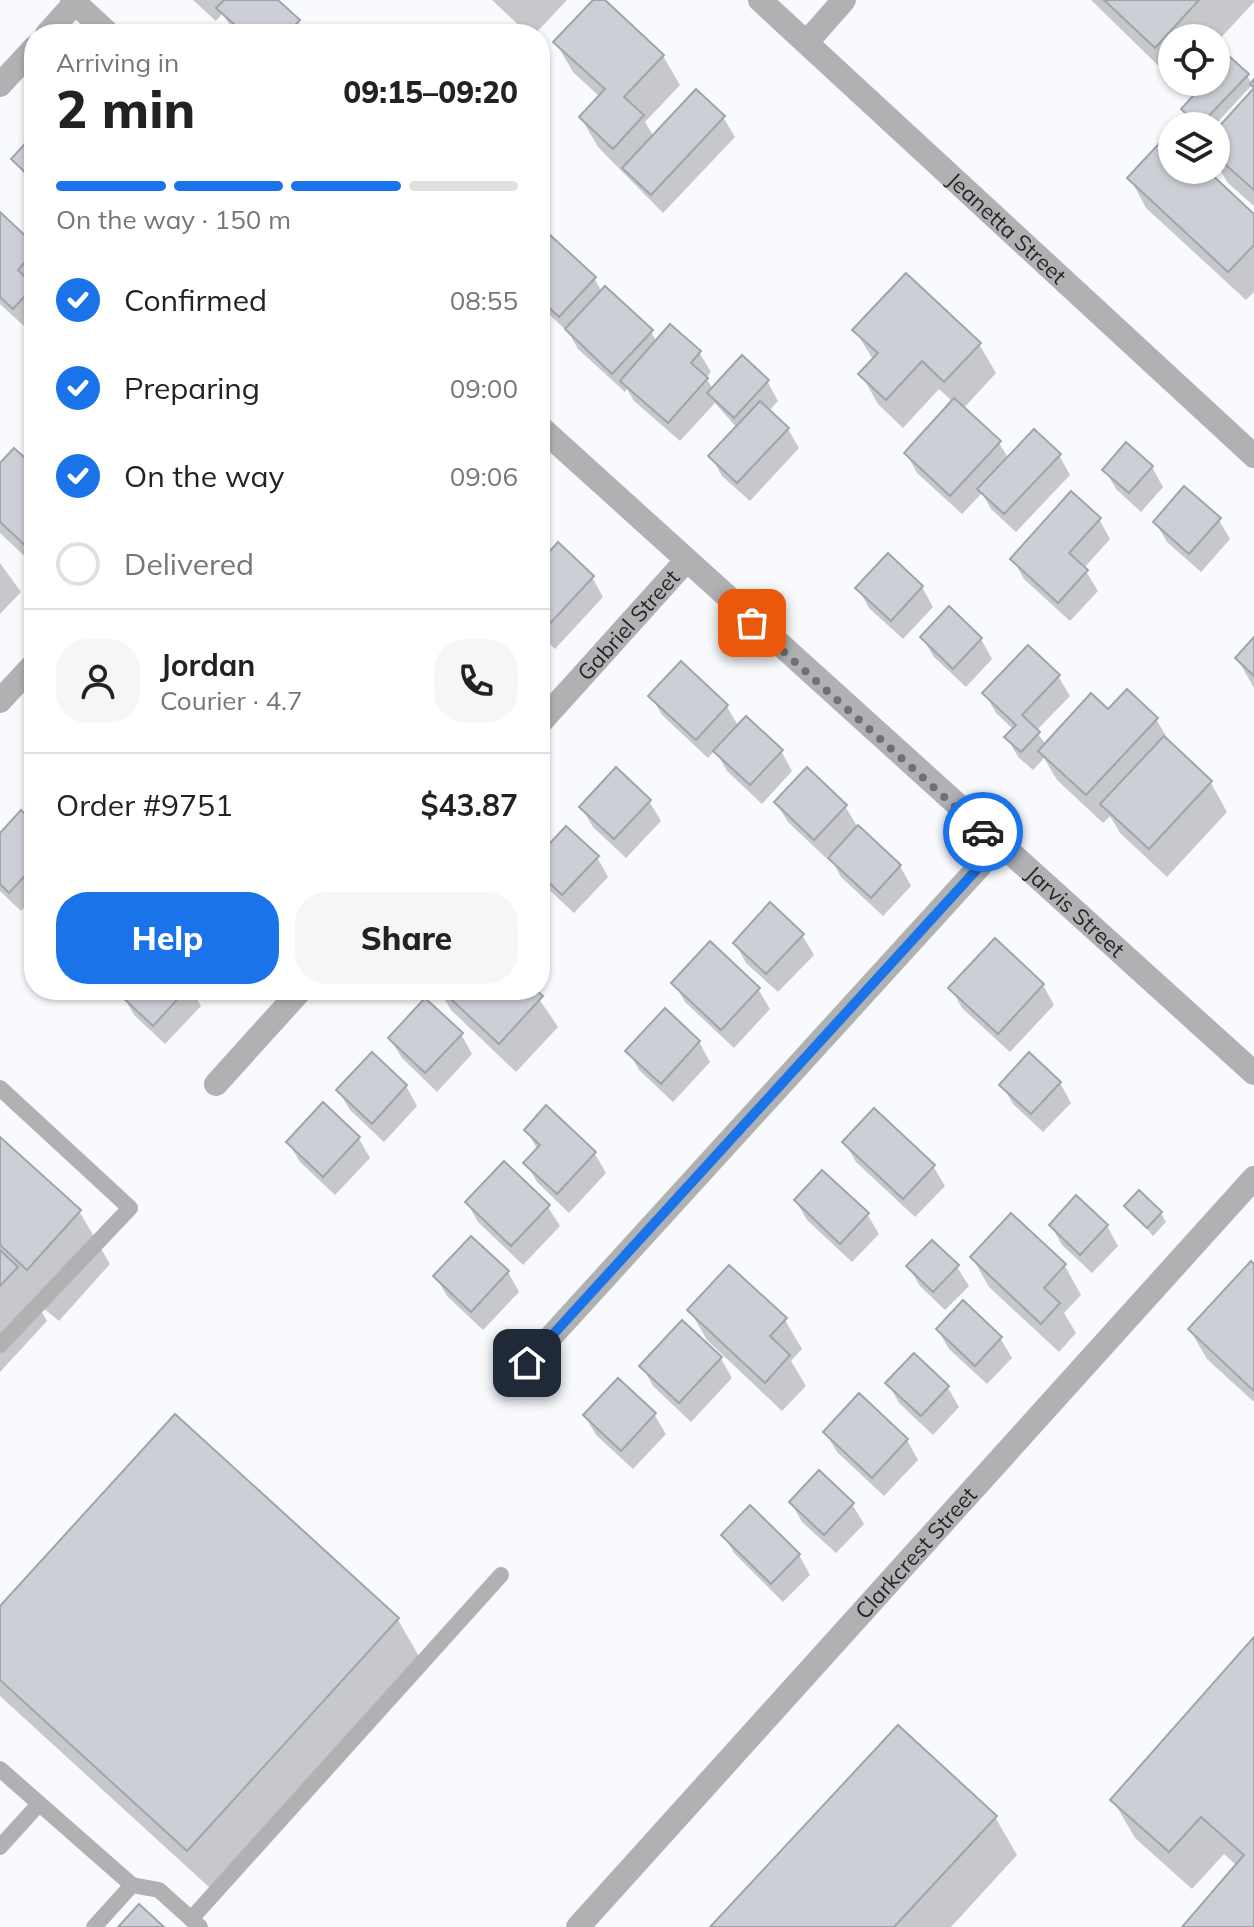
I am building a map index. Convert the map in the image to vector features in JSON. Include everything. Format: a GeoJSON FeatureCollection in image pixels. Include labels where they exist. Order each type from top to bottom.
{"type":"FeatureCollection","features":[{"type":"Feature","properties":{"kind":"street","name":"Jeanetta Street"},"geometry":{"type":"LineString","coordinates":[[760,0],[1254,456]]}},
{"type":"Feature","properties":{"kind":"street"},"geometry":{"type":"LineString","coordinates":[[807,42],[844,0]]}},
{"type":"Feature","properties":{"kind":"street"},"geometry":{"type":"LineString","coordinates":[[55,24],[74,2],[98,24]]}},
{"type":"Feature","properties":{"kind":"street"},"geometry":{"type":"LineString","coordinates":[[0,85],[24,59]]}},
{"type":"Feature","properties":{"kind":"street","name":"Jarvis Street"},"geometry":{"type":"LineString","coordinates":[[550,436],[685,562],[1254,1073]]}},
{"type":"Feature","properties":{"kind":"street","name":"Gabriel Street"},"geometry":{"type":"LineString","coordinates":[[550,712],[685,562]]}},
{"type":"Feature","properties":{"kind":"street"},"geometry":{"type":"LineString","coordinates":[[0,701],[24,675]]}},
{"type":"Feature","properties":{"kind":"street"},"geometry":{"type":"LineString","coordinates":[[527,1363],[999,845]]}},
{"type":"Feature","properties":{"kind":"street"},"geometry":{"type":"LineString","coordinates":[[216,1084],[292,1000]]}},
{"type":"Feature","properties":{"kind":"street","name":"Clarkcrest Street"},"geometry":{"type":"LineString","coordinates":[[578,1927],[1250,1191]]}},
{"type":"Feature","properties":{"kind":"lane"},"geometry":{"type":"LineString","coordinates":[[0,1088],[130,1208],[0,1345]]}},
{"type":"Feature","properties":{"kind":"lane"},"geometry":{"type":"LineString","coordinates":[[0,1769],[132,1885],[159,1890],[196,1923],[501,1575]]}},
{"type":"Feature","properties":{"kind":"lane"},"geometry":{"type":"LineString","coordinates":[[0,1847],[39,1804]]}},
{"type":"Feature","properties":{"kind":"lane"},"geometry":{"type":"LineString","coordinates":[[94,1927],[132,1885]]}},
{"type":"Feature","properties":{"kind":"building"},"geometry":{"type":"Polygon","coordinates":[[[224,0],[278,0],[300,20],[296,24],[234,24],[216,8],[224,0]]]}},
{"type":"Feature","properties":{"kind":"building"},"geometry":{"type":"Polygon","coordinates":[[[593,0],[605,0],[664,55],[624,97],[644,115],[613,149],[579,117],[605,89],[553,42],[593,0]]]}},
{"type":"Feature","properties":{"kind":"building"},"geometry":{"type":"Polygon","coordinates":[[[1104,0],[1199,0],[1177,24],[1158,24],[1158,45],[1155,48],[1104,0]]]}},
{"type":"Feature","properties":{"kind":"building"},"geometry":{"type":"Polygon","coordinates":[[[1230,57],[1249,74],[1230,94],[1230,57]]]}},
{"type":"Feature","properties":{"kind":"building"},"geometry":{"type":"Polygon","coordinates":[[[1254,88],[1254,190],[1230,169],[1230,115],[1254,88]]]}},
{"type":"Feature","properties":{"kind":"building"},"geometry":{"type":"Polygon","coordinates":[[[696,89],[725,116],[651,195],[622,168],[696,89]]]}},
{"type":"Feature","properties":{"kind":"building"},"geometry":{"type":"Polygon","coordinates":[[[1193,96],[1228,96],[1212,112],[1184,112],[1181,109],[1193,96]]]}},
{"type":"Feature","properties":{"kind":"building"},"geometry":{"type":"Polygon","coordinates":[[[24,145],[24,171],[11,159],[24,145]]]}},
{"type":"Feature","properties":{"kind":"building"},"geometry":{"type":"Polygon","coordinates":[[[1158,145],[1158,184],[1222,184],[1254,214],[1254,245],[1228,272],[1127,178],[1158,145]]]}},
{"type":"Feature","properties":{"kind":"building"},"geometry":{"type":"Polygon","coordinates":[[[0,212],[24,235],[24,263],[18,270],[24,276],[24,297],[13,309],[0,297],[0,212]]]}},
{"type":"Feature","properties":{"kind":"building"},"geometry":{"type":"Polygon","coordinates":[[[550,235],[596,277],[559,317],[550,308],[550,235]]]}},
{"type":"Feature","properties":{"kind":"building"},"geometry":{"type":"Polygon","coordinates":[[[906,273],[981,343],[944,382],[922,361],[886,400],[858,374],[878,353],[852,330],[906,273]]]}},
{"type":"Feature","properties":{"kind":"building"},"geometry":{"type":"Polygon","coordinates":[[[605,286],[653,330],[612,374],[565,329],[605,286]]]}},
{"type":"Feature","properties":{"kind":"building"},"geometry":{"type":"Polygon","coordinates":[[[670,324],[701,351],[691,363],[708,378],[668,423],[620,381],[670,324]]]}},
{"type":"Feature","properties":{"kind":"building"},"geometry":{"type":"Polygon","coordinates":[[[742,355],[769,380],[734,418],[707,393],[742,355]]]}},
{"type":"Feature","properties":{"kind":"building"},"geometry":{"type":"Polygon","coordinates":[[[954,398],[1001,441],[950,496],[904,453],[954,398]]]}},
{"type":"Feature","properties":{"kind":"building"},"geometry":{"type":"Polygon","coordinates":[[[760,401],[789,428],[737,483],[708,456],[760,401]]]}},
{"type":"Feature","properties":{"kind":"building"},"geometry":{"type":"Polygon","coordinates":[[[1034,429],[1061,454],[1004,514],[977,489],[1034,429]]]}},
{"type":"Feature","properties":{"kind":"building"},"geometry":{"type":"Polygon","coordinates":[[[1126,442],[1153,466],[1129,493],[1102,470],[1126,442]]]}},
{"type":"Feature","properties":{"kind":"building"},"geometry":{"type":"Polygon","coordinates":[[[14,448],[24,457],[24,544],[0,522],[0,463],[14,448]]]}},
{"type":"Feature","properties":{"kind":"building"},"geometry":{"type":"Polygon","coordinates":[[[1184,486],[1221,518],[1189,554],[1153,522],[1184,486]]]}},
{"type":"Feature","properties":{"kind":"building"},"geometry":{"type":"Polygon","coordinates":[[[1071,491],[1101,518],[1069,553],[1088,570],[1058,603],[1010,559],[1071,491]]]}},
{"type":"Feature","properties":{"kind":"building"},"geometry":{"type":"Polygon","coordinates":[[[558,542],[594,576],[550,623],[550,551],[558,542]]]}},
{"type":"Feature","properties":{"kind":"building"},"geometry":{"type":"Polygon","coordinates":[[[888,553],[923,586],[891,621],[855,588],[888,553]]]}},
{"type":"Feature","properties":{"kind":"building"},"geometry":{"type":"Polygon","coordinates":[[[949,606],[982,638],[953,669],[920,637],[949,606]]]}},
{"type":"Feature","properties":{"kind":"building"},"geometry":{"type":"Polygon","coordinates":[[[1254,637],[1254,676],[1235,658],[1254,637]]]}},
{"type":"Feature","properties":{"kind":"building"},"geometry":{"type":"Polygon","coordinates":[[[1028,645],[1060,675],[1022,715],[1040,732],[1021,752],[1004,737],[1016,725],[982,693],[1028,645]]]}},
{"type":"Feature","properties":{"kind":"building"},"geometry":{"type":"Polygon","coordinates":[[[681,661],[728,705],[696,740],[648,696],[681,661]]]}},
{"type":"Feature","properties":{"kind":"building"},"geometry":{"type":"Polygon","coordinates":[[[1127,689],[1158,718],[1086,795],[1038,751],[1091,693],[1108,709],[1127,689]]]}},
{"type":"Feature","properties":{"kind":"building"},"geometry":{"type":"Polygon","coordinates":[[[746,716],[783,750],[750,785],[713,751],[746,716]]]}},
{"type":"Feature","properties":{"kind":"building"},"geometry":{"type":"Polygon","coordinates":[[[1164,736],[1212,781],[1149,849],[1100,804],[1164,736]]]}},
{"type":"Feature","properties":{"kind":"building"},"geometry":{"type":"Polygon","coordinates":[[[616,767],[651,800],[614,839],[579,807],[616,767]]]}},
{"type":"Feature","properties":{"kind":"building"},"geometry":{"type":"Polygon","coordinates":[[[807,767],[847,805],[814,840],[774,802],[807,767]]]}},
{"type":"Feature","properties":{"kind":"building"},"geometry":{"type":"Polygon","coordinates":[[[21,810],[24,813],[24,877],[9,893],[0,884],[0,833],[21,810]]]}},
{"type":"Feature","properties":{"kind":"building"},"geometry":{"type":"Polygon","coordinates":[[[858,825],[901,865],[871,898],[828,858],[858,825]]]}},
{"type":"Feature","properties":{"kind":"building"},"geometry":{"type":"Polygon","coordinates":[[[566,826],[599,856],[562,895],[550,884],[550,843],[566,826]]]}},
{"type":"Feature","properties":{"kind":"building"},"geometry":{"type":"Polygon","coordinates":[[[770,902],[804,934],[766,974],[733,943],[770,902]]]}},
{"type":"Feature","properties":{"kind":"building"},"geometry":{"type":"Polygon","coordinates":[[[995,938],[1044,984],[998,1034],[948,988],[995,938]]]}},
{"type":"Feature","properties":{"kind":"building"},"geometry":{"type":"Polygon","coordinates":[[[710,941],[760,988],[721,1030],[671,983],[710,941]]]}},
{"type":"Feature","properties":{"kind":"building"},"geometry":{"type":"Polygon","coordinates":[[[125,1000],[177,1000],[153,1026],[125,1000]]]}},
{"type":"Feature","properties":{"kind":"building"},"geometry":{"type":"Polygon","coordinates":[[[423,1000],[427,1000],[463,1033],[425,1073],[388,1038],[423,1000]]]}},
{"type":"Feature","properties":{"kind":"building"},"geometry":{"type":"Polygon","coordinates":[[[452,1000],[539,1000],[499,1044],[452,1000]]]}},
{"type":"Feature","properties":{"kind":"building"},"geometry":{"type":"Polygon","coordinates":[[[665,1008],[700,1041],[661,1084],[625,1051],[665,1008]]]}},
{"type":"Feature","properties":{"kind":"building"},"geometry":{"type":"Polygon","coordinates":[[[372,1052],[407,1085],[372,1124],[336,1090],[372,1052]]]}},
{"type":"Feature","properties":{"kind":"building"},"geometry":{"type":"Polygon","coordinates":[[[1029,1052],[1061,1082],[1031,1114],[999,1085],[1029,1052]]]}},
{"type":"Feature","properties":{"kind":"building"},"geometry":{"type":"Polygon","coordinates":[[[323,1102],[360,1137],[323,1177],[286,1142],[323,1102]]]}},
{"type":"Feature","properties":{"kind":"building"},"geometry":{"type":"Polygon","coordinates":[[[546,1105],[596,1152],[557,1194],[523,1163],[540,1145],[524,1130],[546,1105]]]}},
{"type":"Feature","properties":{"kind":"building"},"geometry":{"type":"Polygon","coordinates":[[[874,1108],[935,1165],[903,1199],[842,1142],[874,1108]]]}},
{"type":"Feature","properties":{"kind":"building"},"geometry":{"type":"Polygon","coordinates":[[[0,1137],[81,1210],[27,1270],[0,1245],[0,1137]]]}},
{"type":"Feature","properties":{"kind":"building"},"geometry":{"type":"Polygon","coordinates":[[[504,1161],[550,1205],[511,1246],[465,1202],[504,1161]]]}},
{"type":"Feature","properties":{"kind":"building"},"geometry":{"type":"Polygon","coordinates":[[[822,1170],[869,1213],[840,1244],[794,1200],[822,1170]]]}},
{"type":"Feature","properties":{"kind":"building"},"geometry":{"type":"Polygon","coordinates":[[[1139,1190],[1162,1212],[1147,1228],[1124,1206],[1139,1190]]]}},
{"type":"Feature","properties":{"kind":"building"},"geometry":{"type":"Polygon","coordinates":[[[1076,1195],[1108,1225],[1080,1255],[1049,1225],[1076,1195]]]}},
{"type":"Feature","properties":{"kind":"building"},"geometry":{"type":"Polygon","coordinates":[[[1011,1213],[1066,1264],[1044,1288],[1060,1303],[1041,1324],[970,1257],[1011,1213]]]}},
{"type":"Feature","properties":{"kind":"building"},"geometry":{"type":"Polygon","coordinates":[[[471,1236],[509,1271],[471,1312],[433,1276],[471,1236]]]}},
{"type":"Feature","properties":{"kind":"building"},"geometry":{"type":"Polygon","coordinates":[[[932,1240],[959,1265],[933,1292],[906,1266],[932,1240]]]}},
{"type":"Feature","properties":{"kind":"building"},"geometry":{"type":"Polygon","coordinates":[[[0,1250],[18,1267],[0,1286],[0,1250]]]}},
{"type":"Feature","properties":{"kind":"building"},"geometry":{"type":"Polygon","coordinates":[[[1251,1261],[1254,1264],[1254,1391],[1188,1329],[1251,1261]]]}},
{"type":"Feature","properties":{"kind":"building"},"geometry":{"type":"Polygon","coordinates":[[[729,1265],[787,1318],[770,1336],[790,1355],[765,1383],[687,1310],[729,1265]]]}},
{"type":"Feature","properties":{"kind":"building"},"geometry":{"type":"Polygon","coordinates":[[[963,1300],[1002,1337],[975,1366],[936,1329],[963,1300]]]}},
{"type":"Feature","properties":{"kind":"building"},"geometry":{"type":"Polygon","coordinates":[[[682,1320],[722,1357],[679,1403],[639,1366],[682,1320]]]}},
{"type":"Feature","properties":{"kind":"building"},"geometry":{"type":"Polygon","coordinates":[[[914,1353],[949,1386],[921,1416],[885,1383],[914,1353]]]}},
{"type":"Feature","properties":{"kind":"building"},"geometry":{"type":"Polygon","coordinates":[[[618,1378],[656,1413],[621,1451],[583,1415],[618,1378]]]}},
{"type":"Feature","properties":{"kind":"building"},"geometry":{"type":"Polygon","coordinates":[[[859,1393],[908,1439],[872,1478],[823,1432],[859,1393]]]}},
{"type":"Feature","properties":{"kind":"building"},"geometry":{"type":"Polygon","coordinates":[[[175,1414],[399,1618],[187,1851],[0,1680],[0,1606],[175,1414]]]}},
{"type":"Feature","properties":{"kind":"building"},"geometry":{"type":"Polygon","coordinates":[[[819,1470],[854,1503],[824,1535],[789,1502],[819,1470]]]}},
{"type":"Feature","properties":{"kind":"building"},"geometry":{"type":"Polygon","coordinates":[[[750,1505],[800,1554],[771,1584],[721,1535],[750,1505]]]}},
{"type":"Feature","properties":{"kind":"building"},"geometry":{"type":"Polygon","coordinates":[[[1254,1637],[1254,1927],[1182,1927],[1244,1855],[1201,1817],[1169,1852],[1110,1800],[1254,1637]]]}},
{"type":"Feature","properties":{"kind":"building"},"geometry":{"type":"Polygon","coordinates":[[[898,1725],[997,1816],[894,1927],[710,1927],[898,1725]]]}},
{"type":"Feature","properties":{"kind":"building"},"geometry":{"type":"Polygon","coordinates":[[[139,1904],[164,1927],[118,1927],[139,1904]]]}},
{"type":"Feature","properties":{"kind":"way so far"},"geometry":{"type":"LineString","coordinates":[[752,623],[983,832]]}},
{"type":"Feature","properties":{"kind":"route"},"geometry":{"type":"LineString","coordinates":[[527,1363],[999,845],[983,832]]}}]}
